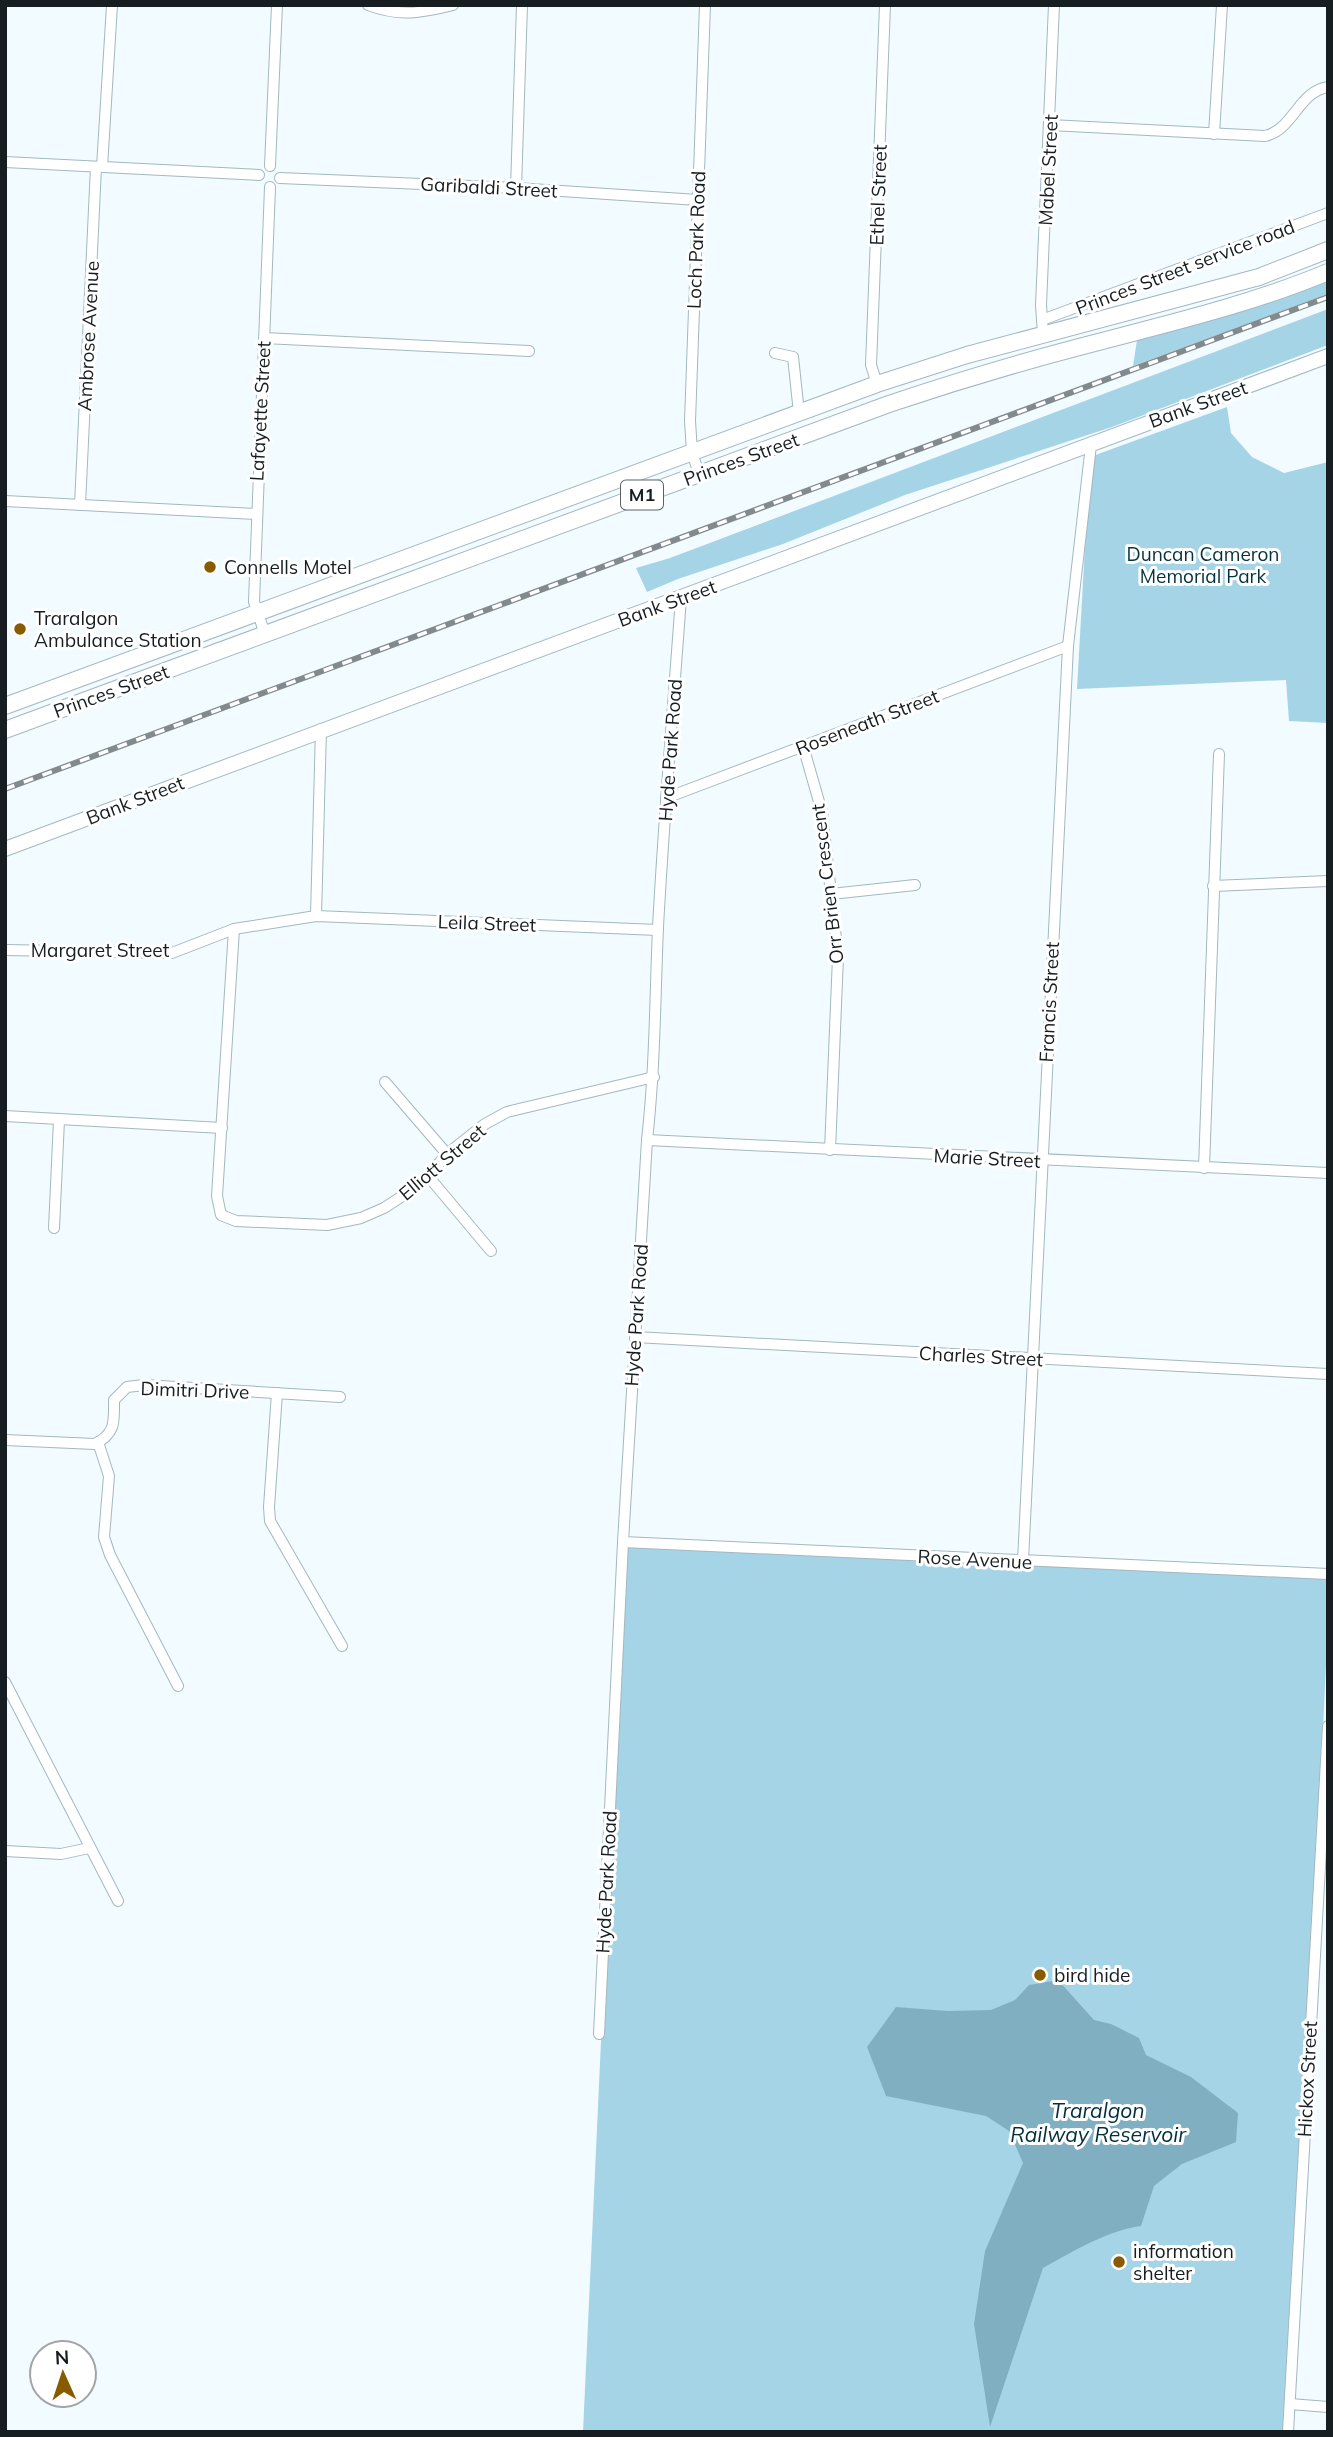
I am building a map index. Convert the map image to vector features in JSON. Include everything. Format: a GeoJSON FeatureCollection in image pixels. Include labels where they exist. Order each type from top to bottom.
{"type":"FeatureCollection","features":[{"type":"Feature","properties":{"kind":"highway","name":"Princes Street"},"geometry":{"type":"LineString","coordinates":[[5,706],[877,384],[1042,327],[1259,277],[1328,250]]}},
{"type":"Feature","properties":{"kind":"highway","name":"Princes Street"},"geometry":{"type":"LineString","coordinates":[[5,730],[889,404],[1047,355],[1234,306],[1288,289],[1328,272]]}},
{"type":"Feature","properties":{"kind":"highway"},"geometry":{"type":"LineString","coordinates":[[1042,327],[1047,355]]}},
{"type":"Feature","properties":{"kind":"main road","name":"Bank Street"},"geometry":{"type":"LineString","coordinates":[[5,849],[321,729],[1328,356]]}},
{"type":"Feature","properties":{"kind":"street","name":"Ambrose Avenue"},"geometry":{"type":"LineString","coordinates":[[80,505],[99,167],[112,5]]}},
{"type":"Feature","properties":{"kind":"street"},"geometry":{"type":"LineString","coordinates":[[270,166],[277,5]]}},
{"type":"Feature","properties":{"kind":"street"},"geometry":{"type":"LineString","coordinates":[[368,5],[403,14],[453,5]]}},
{"type":"Feature","properties":{"kind":"street"},"geometry":{"type":"LineString","coordinates":[[516,188],[522,5]]}},
{"type":"Feature","properties":{"kind":"street","name":"Loch Park Road"},"geometry":{"type":"LineString","coordinates":[[699,474],[692,452],[690,421],[705,5]]}},
{"type":"Feature","properties":{"kind":"street","name":"Ethel Street"},"geometry":{"type":"LineString","coordinates":[[877,384],[871,365],[886,5]]}},
{"type":"Feature","properties":{"kind":"street","name":"Mabel Street"},"geometry":{"type":"LineString","coordinates":[[1042,327],[1054,5]]}},
{"type":"Feature","properties":{"kind":"street"},"geometry":{"type":"LineString","coordinates":[[1214,134],[1222,5]]}},
{"type":"Feature","properties":{"kind":"street"},"geometry":{"type":"LineString","coordinates":[[1050,125],[1271,135],[1281,128],[1312,94],[1328,88]]}},
{"type":"Feature","properties":{"kind":"street"},"geometry":{"type":"LineString","coordinates":[[5,162],[259,175]]}},
{"type":"Feature","properties":{"kind":"street"},"geometry":{"type":"LineString","coordinates":[[270,166],[278,171],[280,178],[270,187],[261,183],[259,175],[262,169],[270,166]]}},
{"type":"Feature","properties":{"kind":"street","name":"Garibaldi Street"},"geometry":{"type":"LineString","coordinates":[[280,178],[516,188],[698,200]]}},
{"type":"Feature","properties":{"kind":"street","name":"Lafayette Street"},"geometry":{"type":"LineString","coordinates":[[265,634],[254,602],[270,187]]}},
{"type":"Feature","properties":{"kind":"street","name":"Princes Street service road"},"geometry":{"type":"LineString","coordinates":[[1042,327],[1328,213]]}},
{"type":"Feature","properties":{"kind":"street"},"geometry":{"type":"LineString","coordinates":[[264,338],[529,351]]}},
{"type":"Feature","properties":{"kind":"street"},"geometry":{"type":"LineString","coordinates":[[775,353],[793,357],[799,413]]}},
{"type":"Feature","properties":{"kind":"street","name":"Francis Street"},"geometry":{"type":"LineString","coordinates":[[1023,1561],[1068,646],[1091,445]]}},
{"type":"Feature","properties":{"kind":"street"},"geometry":{"type":"LineString","coordinates":[[5,500],[256,514]]}},
{"type":"Feature","properties":{"kind":"street","name":"Hyde Park Road"},"geometry":{"type":"LineString","coordinates":[[599,2034],[623,1542],[647,1140],[654,1077],[658,930],[666,798],[681,597]]}},
{"type":"Feature","properties":{"kind":"street","name":"Roseneath Street"},"geometry":{"type":"LineString","coordinates":[[666,798],[1068,646]]}},
{"type":"Feature","properties":{"kind":"street"},"geometry":{"type":"LineString","coordinates":[[316,916],[321,729]]}},
{"type":"Feature","properties":{"kind":"street","name":"Orr Brien Crescent"},"geometry":{"type":"LineString","coordinates":[[803,746],[822,811],[838,957],[830,1150]]}},
{"type":"Feature","properties":{"kind":"street"},"geometry":{"type":"LineString","coordinates":[[1204,1168],[1219,754]]}},
{"type":"Feature","properties":{"kind":"street"},"geometry":{"type":"LineString","coordinates":[[1213,886],[1328,881]]}},
{"type":"Feature","properties":{"kind":"street"},"geometry":{"type":"LineString","coordinates":[[831,894],[915,885]]}},
{"type":"Feature","properties":{"kind":"street","name":"Margaret Street"},"geometry":{"type":"LineString","coordinates":[[5,950],[173,953],[234,929],[316,916]]}},
{"type":"Feature","properties":{"kind":"street","name":"Leila Street"},"geometry":{"type":"LineString","coordinates":[[316,916],[658,930]]}},
{"type":"Feature","properties":{"kind":"street","name":"Elliott Street"},"geometry":{"type":"LineString","coordinates":[[234,929],[217,1196],[221,1215],[236,1221],[327,1225],[361,1218],[384,1208],[428,1176],[447,1154],[485,1124],[507,1112],[654,1077]]}},
{"type":"Feature","properties":{"kind":"street"},"geometry":{"type":"LineString","coordinates":[[385,1082],[447,1154]]}},
{"type":"Feature","properties":{"kind":"street"},"geometry":{"type":"LineString","coordinates":[[5,1116],[222,1128]]}},
{"type":"Feature","properties":{"kind":"street"},"geometry":{"type":"LineString","coordinates":[[54,1227],[59,1120]]}},
{"type":"Feature","properties":{"kind":"street","name":"Marie Street"},"geometry":{"type":"LineString","coordinates":[[647,1140],[1328,1173]]}},
{"type":"Feature","properties":{"kind":"street"},"geometry":{"type":"LineString","coordinates":[[428,1176],[491,1251]]}},
{"type":"Feature","properties":{"kind":"street","name":"Charles Street"},"geometry":{"type":"LineString","coordinates":[[635,1337],[1328,1374]]}},
{"type":"Feature","properties":{"kind":"street","name":"Dimitri Drive"},"geometry":{"type":"LineString","coordinates":[[98,1442],[106,1438],[114,1425],[114,1400],[127,1388],[144,1385],[340,1397]]}},
{"type":"Feature","properties":{"kind":"street"},"geometry":{"type":"LineString","coordinates":[[277,1393],[270,1521],[342,1646]]}},
{"type":"Feature","properties":{"kind":"street"},"geometry":{"type":"LineString","coordinates":[[5,1440],[98,1442],[109,1476],[104,1537],[110,1555],[178,1686]]}},
{"type":"Feature","properties":{"kind":"street","name":"Rose Avenue"},"geometry":{"type":"LineString","coordinates":[[623,1542],[1328,1574]]}},
{"type":"Feature","properties":{"kind":"street"},"geometry":{"type":"LineString","coordinates":[[5,1682],[118,1900]]}},
{"type":"Feature","properties":{"kind":"street","name":"Hickox Street"},"geometry":{"type":"LineString","coordinates":[[1289,2432],[1328,1727]]}},
{"type":"Feature","properties":{"kind":"street"},"geometry":{"type":"LineString","coordinates":[[5,1850],[61,1854],[89,1848]]}},
{"type":"Feature","properties":{"kind":"street"},"geometry":{"type":"LineString","coordinates":[[1315,1934],[1328,1935]]}},
{"type":"Feature","properties":{"kind":"street"},"geometry":{"type":"LineString","coordinates":[[1290,2404],[1328,2407]]}},
{"type":"Feature","properties":{"kind":"green space"},"geometry":{"type":"Polygon","coordinates":[[[1328,281],[1328,294],[1133,366],[1137,340],[1272,302],[1328,281]]]}},
{"type":"Feature","properties":{"kind":"green space"},"geometry":{"type":"Polygon","coordinates":[[[1328,309],[1328,345],[1112,427],[905,495],[783,544],[647,592],[636,568],[670,558],[1328,309]]]}},
{"type":"Feature","properties":{"kind":"green space","name":"Duncan Cameron Memorial Park"},"geometry":{"type":"Polygon","coordinates":[[[1227,407],[1231,433],[1252,457],[1284,473],[1328,462],[1328,723],[1289,721],[1286,680],[1077,689],[1090,457],[1227,407]]]}},
{"type":"Feature","properties":{"kind":"green space"},"geometry":{"type":"Polygon","coordinates":[[[624,1543],[1328,1579],[1300,2221],[1286,2432],[583,2432],[624,1543]]]}},
{"type":"Feature","properties":{"kind":"water","name":"Traralgon Railway Reservoir"},"geometry":{"type":"Polygon","coordinates":[[[1058,1980],[1094,2020],[1111,2024],[1139,2038],[1146,2055],[1191,2077],[1238,2113],[1236,2142],[1182,2164],[1154,2186],[1141,2226],[1103,2237],[1043,2268],[990,2427],[974,2324],[985,2251],[1023,2163],[1009,2131],[986,2116],[886,2096],[867,2047],[896,2007],[948,2011],[991,2010],[1015,2000],[1029,1985],[1058,1980]]]}},
{"type":"Feature","properties":{"kind":"railway"},"geometry":{"type":"LineString","coordinates":[[5,789],[1328,297]]}},
{"type":"Feature","properties":{"kind":"place","name":"Connells Motel"},"geometry":{"type":"Point","coordinates":[210,567]}},
{"type":"Feature","properties":{"kind":"place","name":"Traralgon Ambulance Station"},"geometry":{"type":"Point","coordinates":[20,629]}},
{"type":"Feature","properties":{"kind":"place","name":"bird hide"},"geometry":{"type":"Point","coordinates":[1040,1975]}},
{"type":"Feature","properties":{"kind":"place","name":"information shelter"},"geometry":{"type":"Point","coordinates":[1119,2262]}}]}
